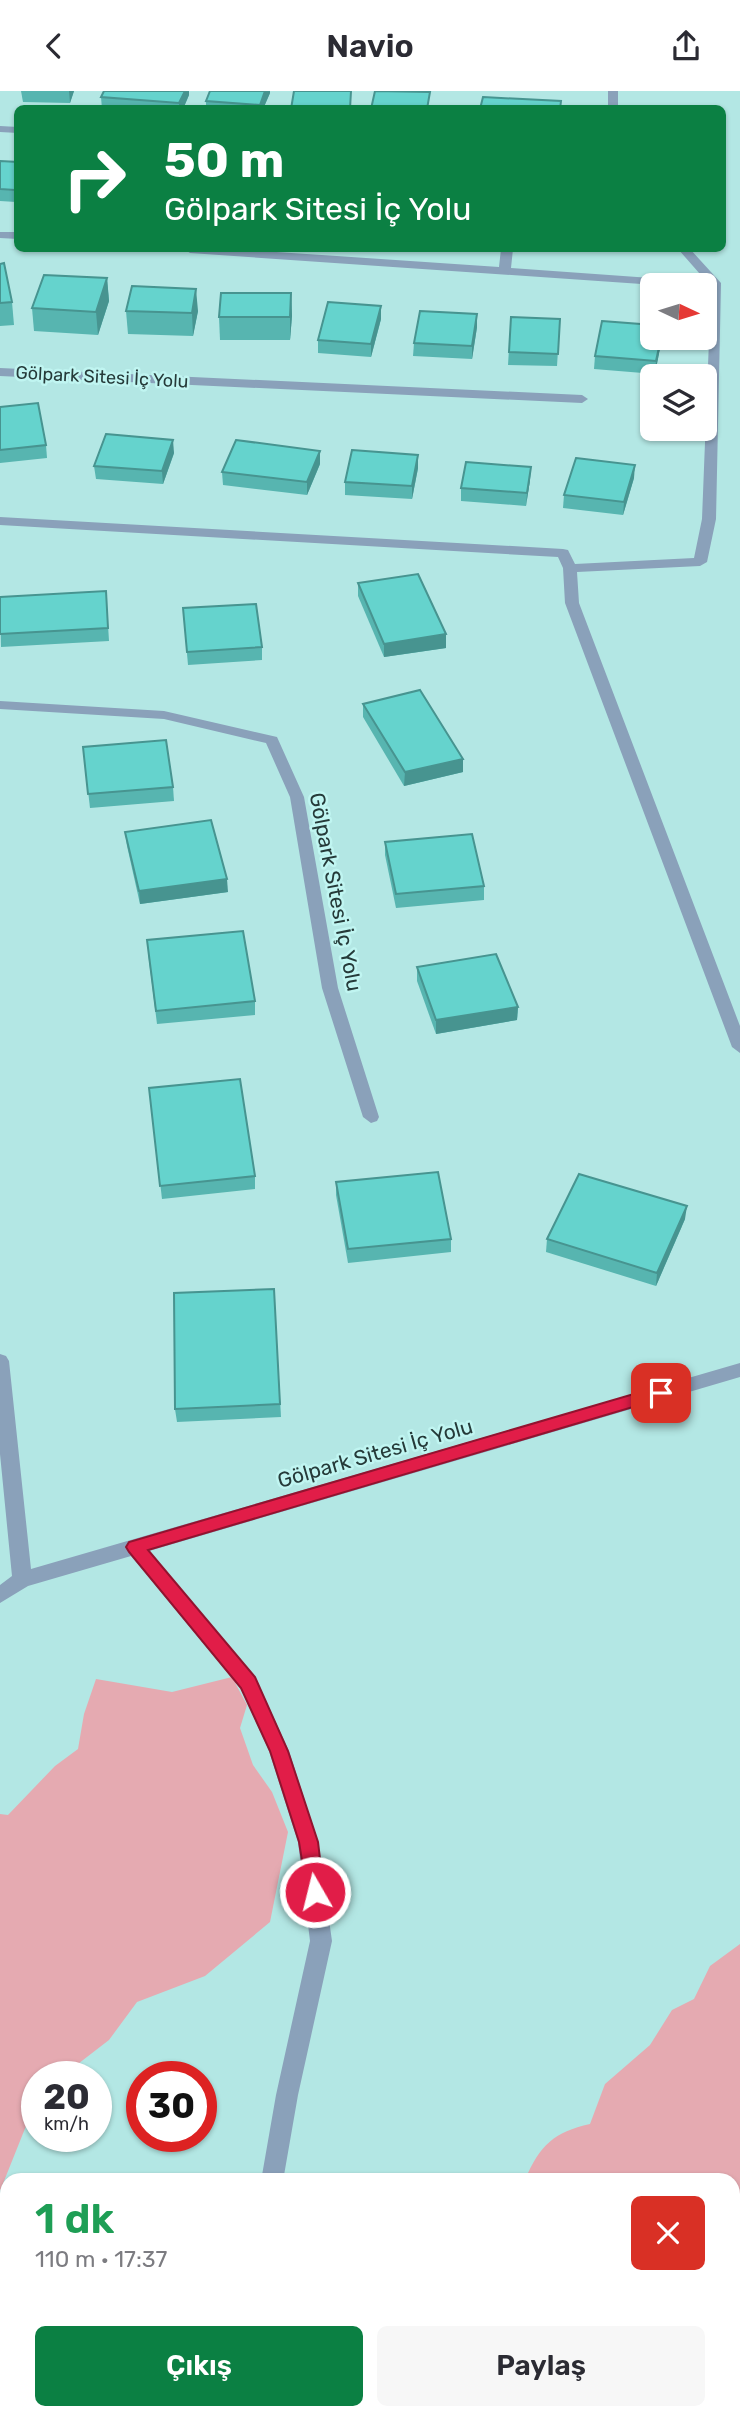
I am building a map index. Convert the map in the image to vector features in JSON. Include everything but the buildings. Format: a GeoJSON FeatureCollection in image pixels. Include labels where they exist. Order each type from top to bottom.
{"type":"FeatureCollection","features":[{"type":"Feature","properties":{"kind":"street"},"geometry":{"type":"LineString","coordinates":[[233,252],[640,281]]}},
{"type":"Feature","properties":{"kind":"street"},"geometry":{"type":"LineString","coordinates":[[505,271],[507,252]]}},
{"type":"Feature","properties":{"kind":"street"},"geometry":{"type":"LineString","coordinates":[[686,252],[700,273]]}},
{"type":"Feature","properties":{"kind":"street"},"geometry":{"type":"LineString","coordinates":[[570,568],[700,562],[709,519],[709,350]]}},
{"type":"Feature","properties":{"kind":"street","name":"Gölpark Sitesi İç Yolu"},"geometry":{"type":"LineString","coordinates":[[0,373],[582,399]]}},
{"type":"Feature","properties":{"kind":"street"},"geometry":{"type":"LineString","coordinates":[[0,521],[563,553],[570,568],[572,603],[740,1047]]}},
{"type":"Feature","properties":{"kind":"street","name":"Gölpark Sitesi İç Yolu"},"geometry":{"type":"LineString","coordinates":[[0,705],[164,715],[272,740],[297,797],[330,988],[371,1117]]}},
{"type":"Feature","properties":{"kind":"street"},"geometry":{"type":"LineString","coordinates":[[0,1361],[22,1580]]}},
{"type":"Feature","properties":{"kind":"street","name":"Gölpark Sitesi İç Yolu"},"geometry":{"type":"LineString","coordinates":[[0,1595],[22,1580],[740,1370]]}},
{"type":"Feature","properties":{"kind":"street"},"geometry":{"type":"LineString","coordinates":[[135,1547],[248,1683],[279,1751],[308,1842],[321,1941],[286,2095],[273,2173]]}},
{"type":"Feature","properties":{"kind":"shaded area"},"geometry":{"type":"Polygon","coordinates":[[[232,1677],[247,1705],[240,1728],[253,1765],[272,1792],[288,1832],[270,1922],[205,1976],[137,2002],[109,2040],[82,2061],[21,2061],[21,2138],[7,2173],[0,2173],[0,1814],[8,1815],[55,1766],[78,1749],[84,1714],[96,1679],[172,1692],[232,1677]]]}},
{"type":"Feature","properties":{"kind":"shaded area"},"geometry":{"type":"Polygon","coordinates":[[[740,1944],[740,2173],[528,2173],[536,2158],[550,2142],[567,2131],[590,2124],[605,2084],[650,2045],[672,2010],[694,1999],[710,1966],[740,1944]]]}},
{"type":"Feature","properties":{"kind":"route"},"geometry":{"type":"LineString","coordinates":[[315,1892],[308,1842],[279,1751],[248,1683],[135,1547],[661,1393]]}}]}
